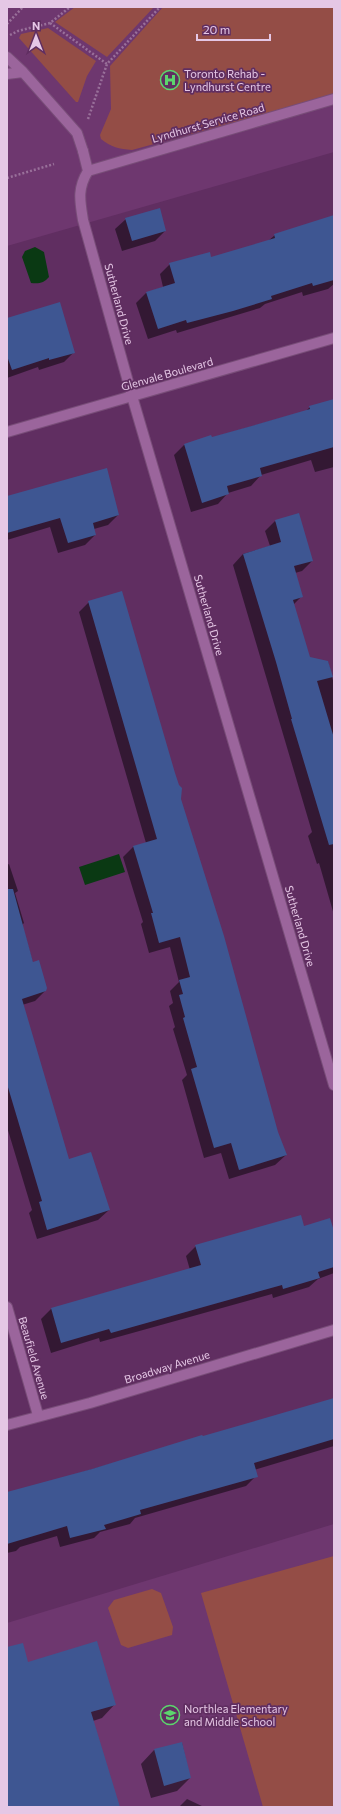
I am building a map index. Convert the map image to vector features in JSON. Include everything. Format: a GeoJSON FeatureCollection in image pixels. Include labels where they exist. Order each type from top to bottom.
{"type":"FeatureCollection","features":[{"type":"Feature","properties":{"kind":"street"},"geometry":{"type":"LineString","coordinates":[[7,57],[23,72],[77,133],[88,171]]}},
{"type":"Feature","properties":{"kind":"street"},"geometry":{"type":"LineString","coordinates":[[7,74],[23,72]]}},
{"type":"Feature","properties":{"kind":"street","name":"Lyndhurst Service Road"},"geometry":{"type":"LineString","coordinates":[[88,171],[334,99]]}},
{"type":"Feature","properties":{"kind":"street","name":"Sutherland Drive"},"geometry":{"type":"LineString","coordinates":[[88,171],[82,181],[79,199],[83,220],[132,396],[334,1085]]}},
{"type":"Feature","properties":{"kind":"street","name":"Glenvale Boulevard"},"geometry":{"type":"LineString","coordinates":[[7,432],[334,338]]}},
{"type":"Feature","properties":{"kind":"street","name":"Beaufield Avenue"},"geometry":{"type":"LineString","coordinates":[[7,1307],[38,1415]]}},
{"type":"Feature","properties":{"kind":"street","name":"Broadway Avenue"},"geometry":{"type":"LineString","coordinates":[[7,1425],[38,1415],[90,1403],[334,1330]]}},
{"type":"Feature","properties":{"kind":"path"},"geometry":{"type":"LineString","coordinates":[[7,24],[23,7]]}},
{"type":"Feature","properties":{"kind":"path"},"geometry":{"type":"LineString","coordinates":[[10,36],[18,31],[50,23],[70,7]]}},
{"type":"Feature","properties":{"kind":"path"},"geometry":{"type":"LineString","coordinates":[[77,133],[88,120],[107,64],[160,7]]}},
{"type":"Feature","properties":{"kind":"path"},"geometry":{"type":"LineString","coordinates":[[50,23],[107,64]]}},
{"type":"Feature","properties":{"kind":"path"},"geometry":{"type":"LineString","coordinates":[[7,178],[54,164]]}},
{"type":"Feature","properties":{"kind":"shaded area","name":"Toronto Rehab - Lyndhurst Centre"},"geometry":{"type":"Polygon","coordinates":[[[7,7],[334,7],[334,152],[7,246],[7,7]]]}},
{"type":"Feature","properties":{"kind":"shaded area"},"geometry":{"type":"Polygon","coordinates":[[[75,7],[154,7],[107,57],[55,22],[75,7]]]}},
{"type":"Feature","properties":{"kind":"shaded area"},"geometry":{"type":"Polygon","coordinates":[[[163,7],[334,7],[334,95],[132,150],[119,148],[108,144],[101,139],[100,135],[111,109],[110,66],[163,7]]]}},
{"type":"Feature","properties":{"kind":"shaded area"},"geometry":{"type":"Polygon","coordinates":[[[48,28],[96,61],[87,76],[78,102],[76,102],[19,38],[21,34],[48,28]]]}},
{"type":"Feature","properties":{"kind":"shaded area"},"geometry":{"type":"Polygon","coordinates":[[[35,247],[44,252],[49,277],[41,283],[31,283],[22,257],[25,251],[35,247]]]}},
{"type":"Feature","properties":{"kind":"shaded area"},"geometry":{"type":"Polygon","coordinates":[[[119,854],[125,872],[85,885],[79,867],[119,854]]]}},
{"type":"Feature","properties":{"kind":"shaded area","name":"Northlea Elementary and Middle School"},"geometry":{"type":"Polygon","coordinates":[[[334,1524],[334,1807],[7,1807],[7,1623],[334,1524]]]}},
{"type":"Feature","properties":{"kind":"shaded area"},"geometry":{"type":"Polygon","coordinates":[[[334,1556],[334,1807],[263,1807],[201,1593],[334,1556]]]}},
{"type":"Feature","properties":{"kind":"shaded area"},"geometry":{"type":"Polygon","coordinates":[[[152,1589],[161,1593],[173,1627],[172,1635],[128,1648],[121,1645],[108,1608],[114,1600],[152,1589]]]}},
{"type":"Feature","properties":{"kind":"building"},"geometry":{"type":"Polygon","coordinates":[[[160,208],[166,231],[132,241],[125,218],[160,208]]]}},
{"type":"Feature","properties":{"kind":"building"},"geometry":{"type":"Polygon","coordinates":[[[334,215],[334,280],[313,286],[312,283],[271,296],[272,299],[233,311],[187,323],[186,320],[158,329],[146,292],[175,283],[169,263],[210,252],[211,257],[275,238],[274,234],[334,215]]]}},
{"type":"Feature","properties":{"kind":"building"},"geometry":{"type":"Polygon","coordinates":[[[60,302],[75,353],[49,360],[49,358],[12,370],[7,356],[7,318],[60,302]]]}},
{"type":"Feature","properties":{"kind":"building"},"geometry":{"type":"Polygon","coordinates":[[[334,399],[334,447],[260,468],[262,476],[227,486],[229,494],[202,503],[184,444],[211,435],[212,437],[310,409],[309,406],[334,399]]]}},
{"type":"Feature","properties":{"kind":"building"},"geometry":{"type":"Polygon","coordinates":[[[107,468],[119,515],[93,523],[96,535],[68,543],[60,518],[7,533],[7,496],[107,468]]]}},
{"type":"Feature","properties":{"kind":"building"},"geometry":{"type":"Polygon","coordinates":[[[299,513],[313,561],[294,566],[303,597],[293,600],[310,657],[328,661],[333,677],[317,681],[334,738],[334,844],[329,845],[243,554],[281,542],[275,520],[299,513]]]}},
{"type":"Feature","properties":{"kind":"building"},"geometry":{"type":"Polygon","coordinates":[[[122,591],[175,773],[179,785],[182,788],[181,799],[224,936],[278,1132],[287,1155],[239,1170],[231,1143],[214,1148],[191,1069],[197,1067],[183,1018],[185,1017],[179,995],[183,994],[179,980],[190,977],[180,937],[159,943],[151,913],[153,913],[133,846],[157,839],[88,601],[122,591]]]}},
{"type":"Feature","properties":{"kind":"building"},"geometry":{"type":"Polygon","coordinates":[[[7,889],[13,889],[33,962],[39,960],[47,988],[46,991],[22,999],[69,1159],[91,1152],[110,1210],[47,1230],[39,1202],[42,1201],[7,1084],[7,889]]]}},
{"type":"Feature","properties":{"kind":"building"},"geometry":{"type":"Polygon","coordinates":[[[301,1215],[304,1226],[330,1218],[334,1231],[334,1267],[318,1272],[320,1278],[283,1289],[282,1285],[111,1333],[109,1329],[61,1343],[51,1308],[201,1265],[195,1245],[301,1215]]]}},
{"type":"Feature","properties":{"kind":"building"},"geometry":{"type":"Polygon","coordinates":[[[334,1398],[334,1439],[254,1463],[258,1477],[140,1510],[141,1514],[104,1525],[106,1529],[70,1538],[67,1526],[7,1544],[7,1492],[92,1469],[202,1435],[203,1436],[334,1398]]]}},
{"type":"Feature","properties":{"kind":"building"},"geometry":{"type":"Polygon","coordinates":[[[97,1641],[116,1705],[91,1712],[120,1807],[7,1807],[7,1647],[23,1643],[28,1662],[97,1641]]]}},
{"type":"Feature","properties":{"kind":"building"},"geometry":{"type":"Polygon","coordinates":[[[182,1742],[191,1778],[164,1786],[154,1749],[182,1742]]]}},
{"type":"Feature","properties":{"kind":"place","name":"Toronto Rehab - Lyndhurst Centre"},"geometry":{"type":"Point","coordinates":[170,80]}},
{"type":"Feature","properties":{"kind":"place","name":"Northlea Elementary and Middle School"},"geometry":{"type":"Point","coordinates":[170,1715]}}]}
